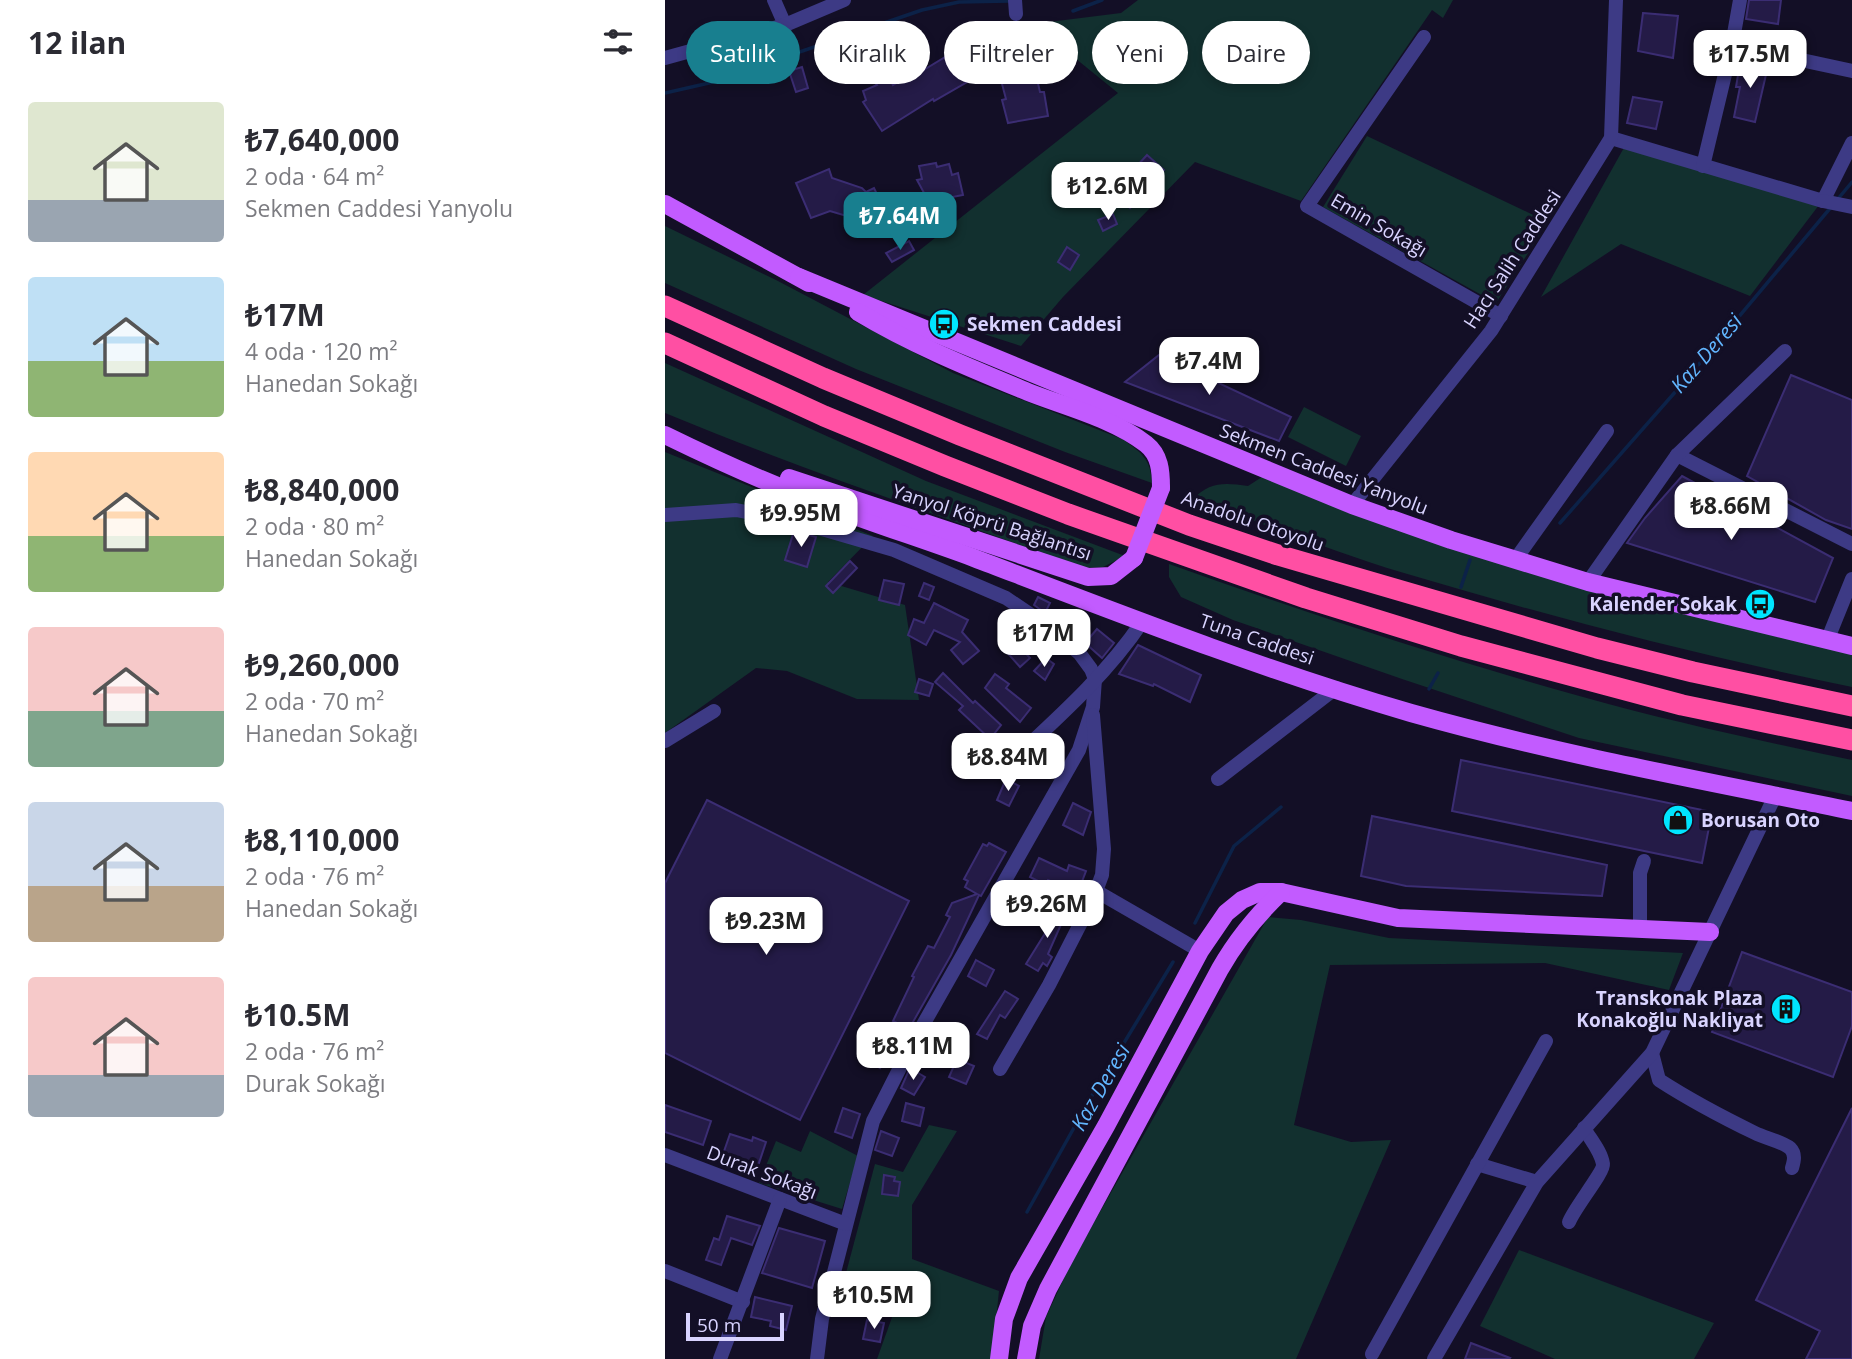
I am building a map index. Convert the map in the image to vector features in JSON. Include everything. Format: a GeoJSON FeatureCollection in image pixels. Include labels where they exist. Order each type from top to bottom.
{"type":"FeatureCollection","features":[{"type":"Feature","properties":{"kind":"highway","name":"Anadolu Otoyolu"},"geometry":{"type":"LineString","coordinates":[[665,306],[777,358],[926,421],[1189,525],[1265,551],[1597,648],[1693,672],[1852,706]]}},
{"type":"Feature","properties":{"kind":"highway"},"geometry":{"type":"LineString","coordinates":[[665,343],[824,416],[958,471],[1141,541],[1306,598],[1461,646],[1682,705],[1852,740]]}},
{"type":"Feature","properties":{"kind":"main road"},"geometry":{"type":"LineString","coordinates":[[665,204],[799,277]]}},
{"type":"Feature","properties":{"kind":"main road","name":"Yanyol Köprü Bağlantısı"},"geometry":{"type":"LineString","coordinates":[[667,436],[1087,578],[1111,576],[1133,558],[1161,488],[1161,466],[1148,445],[1101,419],[1028,392],[896,335],[799,277]]}},
{"type":"Feature","properties":{"kind":"main road","name":"Sekmen Caddesi Yanyolu"},"geometry":{"type":"LineString","coordinates":[[799,277],[1352,505],[1588,582],[1852,646]]}},
{"type":"Feature","properties":{"kind":"main road","name":"Tuna Caddesi"},"geometry":{"type":"LineString","coordinates":[[667,436],[730,466],[821,503],[1142,622],[1336,688],[1476,731],[1703,782],[1852,811]]}},
{"type":"Feature","properties":{"kind":"main road"},"geometry":{"type":"LineString","coordinates":[[999,1359],[1004,1319],[1019,1278],[1106,1126],[1200,951],[1226,913],[1242,900],[1260,892],[1281,892],[1398,918],[1710,932]]}},
{"type":"Feature","properties":{"kind":"main road"},"geometry":{"type":"LineString","coordinates":[[1026,1359],[1032,1326],[1048,1289],[1220,969],[1238,937],[1281,892]]}},
{"type":"Feature","properties":{"kind":"street"},"geometry":{"type":"LineString","coordinates":[[774,0],[783,21]]}},
{"type":"Feature","properties":{"kind":"street"},"geometry":{"type":"LineString","coordinates":[[794,21],[844,0]]}},
{"type":"Feature","properties":{"kind":"street","name":"Hacı Salih Caddesi"},"geometry":{"type":"LineString","coordinates":[[1352,505],[1491,331],[1611,138],[1616,0]]}},
{"type":"Feature","properties":{"kind":"street"},"geometry":{"type":"LineString","coordinates":[[1703,166],[1740,0]]}},
{"type":"Feature","properties":{"kind":"street","name":"Emin Sokağı"},"geometry":{"type":"LineString","coordinates":[[1424,37],[1307,206],[1501,316]]}},
{"type":"Feature","properties":{"kind":"street"},"geometry":{"type":"LineString","coordinates":[[1732,45],[1852,71]]}},
{"type":"Feature","properties":{"kind":"street"},"geometry":{"type":"LineString","coordinates":[[665,58],[686,52]]}},
{"type":"Feature","properties":{"kind":"street"},"geometry":{"type":"LineString","coordinates":[[1611,138],[1825,202],[1848,206]]}},
{"type":"Feature","properties":{"kind":"street"},"geometry":{"type":"LineString","coordinates":[[1825,202],[1852,143]]}},
{"type":"Feature","properties":{"kind":"street"},"geometry":{"type":"LineString","coordinates":[[1588,582],[1677,455],[1785,351]]}},
{"type":"Feature","properties":{"kind":"street"},"geometry":{"type":"LineString","coordinates":[[1515,560],[1607,431]]}},
{"type":"Feature","properties":{"kind":"street"},"geometry":{"type":"LineString","coordinates":[[1677,455],[1852,544]]}},
{"type":"Feature","properties":{"kind":"street"},"geometry":{"type":"LineString","coordinates":[[671,514],[736,510],[798,522],[894,550],[1006,598],[1046,625],[1080,654],[1091,669],[1095,679],[1093,707],[1104,849],[1102,875],[1049,985],[1000,1069]]}},
{"type":"Feature","properties":{"kind":"street"},"geometry":{"type":"LineString","coordinates":[[1827,641],[1852,579]]}},
{"type":"Feature","properties":{"kind":"street"},"geometry":{"type":"LineString","coordinates":[[1005,766],[1095,679],[1123,649],[1142,622]]}},
{"type":"Feature","properties":{"kind":"street"},"geometry":{"type":"LineString","coordinates":[[1218,779],[1336,688]]}},
{"type":"Feature","properties":{"kind":"street"},"geometry":{"type":"LineString","coordinates":[[817,1359],[822,1319],[873,1121],[911,1046],[1079,750],[1093,707]]}},
{"type":"Feature","properties":{"kind":"street"},"geometry":{"type":"LineString","coordinates":[[665,741],[714,711]]}},
{"type":"Feature","properties":{"kind":"street"},"geometry":{"type":"LineString","coordinates":[[1434,1359],[1537,1182],[1652,1053],[1775,796]]}},
{"type":"Feature","properties":{"kind":"street"},"geometry":{"type":"LineString","coordinates":[[1640,930],[1640,873],[1644,861]]}},
{"type":"Feature","properties":{"kind":"street"},"geometry":{"type":"LineString","coordinates":[[1096,891],[1200,951]]}},
{"type":"Feature","properties":{"kind":"street"},"geometry":{"type":"LineString","coordinates":[[1372,1354],[1546,1041]]}},
{"type":"Feature","properties":{"kind":"street"},"geometry":{"type":"LineString","coordinates":[[1652,1053],[1659,1080],[1727,1119],[1769,1140],[1788,1146],[1793,1153],[1792,1168]]}},
{"type":"Feature","properties":{"kind":"street"},"geometry":{"type":"LineString","coordinates":[[1569,1222],[1587,1189],[1598,1179],[1604,1165],[1584,1128]]}},
{"type":"Feature","properties":{"kind":"street","name":"Durak Sokağı"},"geometry":{"type":"LineString","coordinates":[[665,1155],[846,1224]]}},
{"type":"Feature","properties":{"kind":"street"},"geometry":{"type":"LineString","coordinates":[[1477,1164],[1537,1182]]}},
{"type":"Feature","properties":{"kind":"street"},"geometry":{"type":"LineString","coordinates":[[720,1359],[780,1199]]}},
{"type":"Feature","properties":{"kind":"street"},"geometry":{"type":"LineString","coordinates":[[665,1270],[743,1301]]}},
{"type":"Feature","properties":{"kind":"green space"},"geometry":{"type":"Polygon","coordinates":[[[1138,0],[1453,0],[1443,18],[1432,10],[1301,201],[1195,162],[1063,297],[1021,346],[863,295],[1118,93],[1107,84],[1188,84],[1188,21],[1092,21],[1092,72],[1078,61],[1078,21],[1057,21],[1121,13],[1138,0]]]}},
{"type":"Feature","properties":{"kind":"green space"},"geometry":{"type":"Polygon","coordinates":[[[1367,136],[1548,222],[1496,303],[1323,207],[1367,136]]]}},
{"type":"Feature","properties":{"kind":"green space"},"geometry":{"type":"Polygon","coordinates":[[[1626,144],[1819,205],[1750,296],[1621,244],[1541,297],[1626,144]]]}},
{"type":"Feature","properties":{"kind":"green space"},"geometry":{"type":"Polygon","coordinates":[[[665,226],[776,280],[953,373],[1122,439],[1144,457],[1150,468],[1152,483],[1065,452],[856,369],[665,283],[665,226]]]}},
{"type":"Feature","properties":{"kind":"green space"},"geometry":{"type":"Polygon","coordinates":[[[665,363],[926,481],[1125,556],[1103,567],[1084,568],[821,474],[665,413],[665,363]]]}},
{"type":"Feature","properties":{"kind":"green space"},"geometry":{"type":"Polygon","coordinates":[[[1304,407],[1361,436],[1346,466],[1288,437],[1304,407]]]}},
{"type":"Feature","properties":{"kind":"green space"},"geometry":{"type":"Polygon","coordinates":[[[665,452],[873,536],[828,582],[905,605],[919,700],[857,699],[787,671],[756,668],[665,733],[665,452]]]}},
{"type":"Feature","properties":{"kind":"green space"},"geometry":{"type":"Polygon","coordinates":[[[1265,475],[1852,655],[1852,687],[1683,649],[1515,605],[1377,565],[1192,500],[1212,486],[1248,486],[1265,475]]]}},
{"type":"Feature","properties":{"kind":"green space"},"geometry":{"type":"Polygon","coordinates":[[[1169,564],[1375,634],[1531,682],[1683,723],[1852,760],[1852,796],[1579,738],[1402,679],[1233,620],[1181,597],[1169,577],[1169,564]]]}},
{"type":"Feature","properties":{"kind":"green space"},"geometry":{"type":"Polygon","coordinates":[[[1268,917],[1301,920],[1389,938],[1683,953],[1669,990],[1545,963],[1330,965],[1294,1125],[1351,1142],[1391,1140],[1296,1359],[1039,1359],[1046,1317],[1072,1261],[1268,917]]]}},
{"type":"Feature","properties":{"kind":"green space"},"geometry":{"type":"Polygon","coordinates":[[[929,1125],[957,1131],[912,1205],[912,1259],[999,1291],[992,1359],[877,1359],[895,1309],[838,1303],[875,1164],[903,1172],[929,1125]]]}},
{"type":"Feature","properties":{"kind":"green space"},"geometry":{"type":"Polygon","coordinates":[[[810,1131],[858,1156],[842,1209],[759,1183],[776,1141],[801,1152],[810,1131]]]}},
{"type":"Feature","properties":{"kind":"green space"},"geometry":{"type":"Polygon","coordinates":[[[1519,1250],[1714,1323],[1694,1359],[1555,1359],[1480,1326],[1519,1250]]]}},
{"type":"Feature","properties":{"kind":"building"},"geometry":{"type":"Polygon","coordinates":[[[1749,0],[1781,0],[1778,24],[1746,19],[1749,0]]]}},
{"type":"Feature","properties":{"kind":"building"},"geometry":{"type":"Polygon","coordinates":[[[1643,13],[1678,16],[1673,58],[1638,51],[1643,13]]]}},
{"type":"Feature","properties":{"kind":"building"},"geometry":{"type":"Polygon","coordinates":[[[944,58],[944,84],[964,84],[934,101],[933,99],[882,131],[863,102],[866,100],[863,91],[876,84],[930,84],[930,66],[944,58]]]}},
{"type":"Feature","properties":{"kind":"building"},"geometry":{"type":"Polygon","coordinates":[[[1740,63],[1768,66],[1755,122],[1734,117],[1740,87],[1736,87],[1740,63]]]}},
{"type":"Feature","properties":{"kind":"building"},"geometry":{"type":"Polygon","coordinates":[[[800,68],[808,88],[796,92],[793,84],[800,84],[800,68]]]}},
{"type":"Feature","properties":{"kind":"building"},"geometry":{"type":"Polygon","coordinates":[[[1002,84],[1038,84],[1040,92],[1044,92],[1048,116],[1008,123],[1002,100],[1006,99],[1002,84]]]}},
{"type":"Feature","properties":{"kind":"building"},"geometry":{"type":"Polygon","coordinates":[[[1633,97],[1662,102],[1656,129],[1627,123],[1633,97]]]}},
{"type":"Feature","properties":{"kind":"building"},"geometry":{"type":"Polygon","coordinates":[[[1147,155],[1164,170],[1130,208],[1113,192],[1147,155]]]}},
{"type":"Feature","properties":{"kind":"building"},"geometry":{"type":"Polygon","coordinates":[[[936,163],[937,167],[949,164],[952,175],[958,173],[963,195],[942,199],[947,209],[936,215],[917,180],[922,179],[919,166],[936,163]]]}},
{"type":"Feature","properties":{"kind":"building"},"geometry":{"type":"Polygon","coordinates":[[[829,169],[832,178],[862,188],[866,192],[874,188],[890,221],[857,236],[847,216],[830,211],[811,218],[796,183],[829,169]]]}},
{"type":"Feature","properties":{"kind":"building"},"geometry":{"type":"Polygon","coordinates":[[[1113,214],[1117,224],[1103,231],[1098,220],[1113,214]]]}},
{"type":"Feature","properties":{"kind":"building"},"geometry":{"type":"Polygon","coordinates":[[[909,241],[914,250],[892,262],[886,253],[909,241]]]}},
{"type":"Feature","properties":{"kind":"building"},"geometry":{"type":"Polygon","coordinates":[[[1067,247],[1079,255],[1070,270],[1058,262],[1067,247]]]}},
{"type":"Feature","properties":{"kind":"building"},"geometry":{"type":"Polygon","coordinates":[[[1159,355],[1291,417],[1279,441],[1125,382],[1159,355]]]}},
{"type":"Feature","properties":{"kind":"building"},"geometry":{"type":"Polygon","coordinates":[[[1791,375],[1852,400],[1852,529],[1826,520],[1747,476],[1791,375]]]}},
{"type":"Feature","properties":{"kind":"building"},"geometry":{"type":"Polygon","coordinates":[[[1682,476],[1833,558],[1815,602],[1627,543],[1682,476]]]}},
{"type":"Feature","properties":{"kind":"building"},"geometry":{"type":"Polygon","coordinates":[[[794,531],[816,537],[807,567],[785,560],[794,531]]]}},
{"type":"Feature","properties":{"kind":"building"},"geometry":{"type":"Polygon","coordinates":[[[850,561],[857,568],[833,593],[826,586],[850,561]]]}},
{"type":"Feature","properties":{"kind":"building"},"geometry":{"type":"Polygon","coordinates":[[[884,580],[904,584],[899,605],[879,600],[884,580]]]}},
{"type":"Feature","properties":{"kind":"building"},"geometry":{"type":"Polygon","coordinates":[[[924,583],[934,587],[929,600],[919,596],[924,583]]]}},
{"type":"Feature","properties":{"kind":"building"},"geometry":{"type":"Polygon","coordinates":[[[1038,597],[1050,603],[1045,613],[1034,605],[1038,597]]]}},
{"type":"Feature","properties":{"kind":"building"},"geometry":{"type":"Polygon","coordinates":[[[934,603],[968,620],[962,632],[979,651],[963,664],[951,650],[960,642],[934,630],[926,645],[908,635],[914,619],[924,623],[934,603]]]}},
{"type":"Feature","properties":{"kind":"building"},"geometry":{"type":"Polygon","coordinates":[[[1068,617],[1078,623],[1072,632],[1063,627],[1068,617]]]}},
{"type":"Feature","properties":{"kind":"building"},"geometry":{"type":"Polygon","coordinates":[[[1097,629],[1114,643],[1102,658],[1085,643],[1097,629]]]}},
{"type":"Feature","properties":{"kind":"building"},"geometry":{"type":"Polygon","coordinates":[[[1014,640],[1030,658],[1020,667],[1004,649],[1014,640]]]}},
{"type":"Feature","properties":{"kind":"building"},"geometry":{"type":"Polygon","coordinates":[[[1138,645],[1201,675],[1190,702],[1154,684],[1153,686],[1119,674],[1138,645]]]}},
{"type":"Feature","properties":{"kind":"building"},"geometry":{"type":"Polygon","coordinates":[[[1046,658],[1054,664],[1045,680],[1034,671],[1046,658]]]}},
{"type":"Feature","properties":{"kind":"building"},"geometry":{"type":"Polygon","coordinates":[[[943,673],[973,703],[975,701],[1001,725],[990,739],[959,710],[963,706],[935,682],[943,673]]]}},
{"type":"Feature","properties":{"kind":"building"},"geometry":{"type":"Polygon","coordinates":[[[995,674],[1009,684],[1006,688],[1031,708],[1020,722],[985,688],[995,674]]]}},
{"type":"Feature","properties":{"kind":"building"},"geometry":{"type":"Polygon","coordinates":[[[919,679],[933,684],[929,696],[915,692],[919,679]]]}},
{"type":"Feature","properties":{"kind":"building"},"geometry":{"type":"Polygon","coordinates":[[[1461,760],[1712,812],[1702,863],[1452,811],[1461,760]]]}},
{"type":"Feature","properties":{"kind":"building"},"geometry":{"type":"Polygon","coordinates":[[[1006,779],[1019,786],[1009,806],[997,800],[1006,779]]]}},
{"type":"Feature","properties":{"kind":"building"},"geometry":{"type":"Polygon","coordinates":[[[707,800],[909,901],[800,1120],[665,1053],[665,883],[707,800]]]}},
{"type":"Feature","properties":{"kind":"building"},"geometry":{"type":"Polygon","coordinates":[[[1073,803],[1091,812],[1083,835],[1063,825],[1073,803]]]}},
{"type":"Feature","properties":{"kind":"building"},"geometry":{"type":"Polygon","coordinates":[[[1372,816],[1607,865],[1602,896],[1406,886],[1361,876],[1372,816]]]}},
{"type":"Feature","properties":{"kind":"building"},"geometry":{"type":"Polygon","coordinates":[[[989,843],[1006,852],[981,896],[979,895],[951,955],[909,1029],[893,1021],[914,977],[912,976],[928,946],[934,948],[950,917],[946,915],[952,903],[977,894],[965,887],[968,881],[964,879],[983,844],[987,846],[989,843]]]}},
{"type":"Feature","properties":{"kind":"building"},"geometry":{"type":"Polygon","coordinates":[[[1039,858],[1067,871],[1069,865],[1086,871],[1078,892],[1048,880],[1046,885],[1030,877],[1039,858]]]}},
{"type":"Feature","properties":{"kind":"building"},"geometry":{"type":"Polygon","coordinates":[[[1050,909],[1058,913],[1060,909],[1066,913],[1048,954],[1052,957],[1047,966],[1043,963],[1038,971],[1026,964],[1049,927],[1043,924],[1050,909]]]}},
{"type":"Feature","properties":{"kind":"building","name":"Transkonak Plaza Konakoğlu Nakliyat"},"geometry":{"type":"Polygon","coordinates":[[[1742,952],[1852,992],[1852,1026],[1833,1077],[1712,1032],[1742,952]]]}},
{"type":"Feature","properties":{"kind":"building"},"geometry":{"type":"Polygon","coordinates":[[[976,960],[994,970],[986,986],[968,976],[976,960]]]}},
{"type":"Feature","properties":{"kind":"building"},"geometry":{"type":"Polygon","coordinates":[[[1005,991],[1018,999],[1005,1018],[1000,1015],[987,1039],[977,1034],[1005,991]]]}},
{"type":"Feature","properties":{"kind":"building"},"geometry":{"type":"Polygon","coordinates":[[[871,1041],[890,1054],[880,1068],[861,1055],[871,1041]]]}},
{"type":"Feature","properties":{"kind":"building"},"geometry":{"type":"Polygon","coordinates":[[[957,1059],[974,1066],[966,1084],[949,1077],[957,1059]]]}},
{"type":"Feature","properties":{"kind":"building"},"geometry":{"type":"Polygon","coordinates":[[[910,1068],[925,1077],[914,1095],[901,1088],[910,1068]]]}},
{"type":"Feature","properties":{"kind":"building"},"geometry":{"type":"Polygon","coordinates":[[[906,1103],[924,1108],[920,1126],[902,1121],[906,1103]]]}},
{"type":"Feature","properties":{"kind":"building"},"geometry":{"type":"Polygon","coordinates":[[[665,1105],[711,1121],[703,1145],[665,1132],[665,1105]]]}},
{"type":"Feature","properties":{"kind":"building"},"geometry":{"type":"Polygon","coordinates":[[[843,1108],[860,1114],[852,1138],[835,1132],[843,1108]]]}},
{"type":"Feature","properties":{"kind":"building"},"geometry":{"type":"Polygon","coordinates":[[[1852,1108],[1852,1359],[1806,1359],[1820,1331],[1756,1300],[1852,1108]]]}},
{"type":"Feature","properties":{"kind":"building"},"geometry":{"type":"Polygon","coordinates":[[[881,1131],[899,1138],[892,1156],[875,1150],[881,1131]]]}},
{"type":"Feature","properties":{"kind":"building"},"geometry":{"type":"Polygon","coordinates":[[[730,1134],[766,1142],[757,1169],[721,1160],[730,1134]]]}},
{"type":"Feature","properties":{"kind":"building"},"geometry":{"type":"Polygon","coordinates":[[[884,1175],[895,1177],[894,1181],[900,1182],[898,1196],[882,1194],[884,1175]]]}},
{"type":"Feature","properties":{"kind":"building"},"geometry":{"type":"Polygon","coordinates":[[[727,1216],[760,1226],[752,1245],[731,1238],[721,1265],[706,1260],[714,1238],[719,1240],[727,1216]]]}},
{"type":"Feature","properties":{"kind":"building"},"geometry":{"type":"Polygon","coordinates":[[[779,1228],[825,1241],[812,1288],[762,1273],[779,1228]]]}},
{"type":"Feature","properties":{"kind":"building"},"geometry":{"type":"Polygon","coordinates":[[[755,1297],[792,1306],[786,1330],[770,1326],[771,1321],[751,1317],[755,1297]]]}},
{"type":"Feature","properties":{"kind":"building"},"geometry":{"type":"Polygon","coordinates":[[[867,1320],[884,1323],[880,1342],[863,1339],[867,1320]]]}},
{"type":"Feature","properties":{"kind":"building"},"geometry":{"type":"Polygon","coordinates":[[[1471,1343],[1510,1358],[1465,1359],[1471,1343]]]}},
{"type":"Feature","properties":{"kind":"waterway"},"geometry":{"type":"LineString","coordinates":[[1073,11],[1102,0]]}},
{"type":"Feature","properties":{"kind":"waterway"},"geometry":{"type":"LineString","coordinates":[[665,93],[709,83],[922,10],[959,2],[1009,1]]}},
{"type":"Feature","properties":{"kind":"waterway","name":"Kaz Deresi"},"geometry":{"type":"LineString","coordinates":[[1837,200],[1852,182]]}},
{"type":"Feature","properties":{"kind":"waterway","name":"Kaz Deresi"},"geometry":{"type":"LineString","coordinates":[[1560,523],[1684,382],[1832,206]]}},
{"type":"Feature","properties":{"kind":"waterway","name":"Kaz Deresi"},"geometry":{"type":"LineString","coordinates":[[1461,587],[1470,560]]}},
{"type":"Feature","properties":{"kind":"waterway","name":"Kaz Deresi"},"geometry":{"type":"LineString","coordinates":[[1429,689],[1438,673]]}},
{"type":"Feature","properties":{"kind":"waterway","name":"Kaz Deresi"},"geometry":{"type":"LineString","coordinates":[[1195,923],[1234,846],[1281,807]]}},
{"type":"Feature","properties":{"kind":"waterway","name":"Kaz Deresi"},"geometry":{"type":"LineString","coordinates":[[1027,1212],[1090,1099],[1173,962]]}},
{"type":"Feature","properties":{"kind":"place","name":"Sekmen Caddesi"},"geometry":{"type":"Point","coordinates":[944,324]}},
{"type":"Feature","properties":{"kind":"place","name":"Kalender Sokak"},"geometry":{"type":"Point","coordinates":[1760,604]}},
{"type":"Feature","properties":{"kind":"place","name":"Borusan Oto"},"geometry":{"type":"Point","coordinates":[1678,820]}},
{"type":"Feature","properties":{"kind":"place","name":"Transkonak Plaza Konakoğlu Nakliyat"},"geometry":{"type":"Point","coordinates":[1786,1009]}}]}
